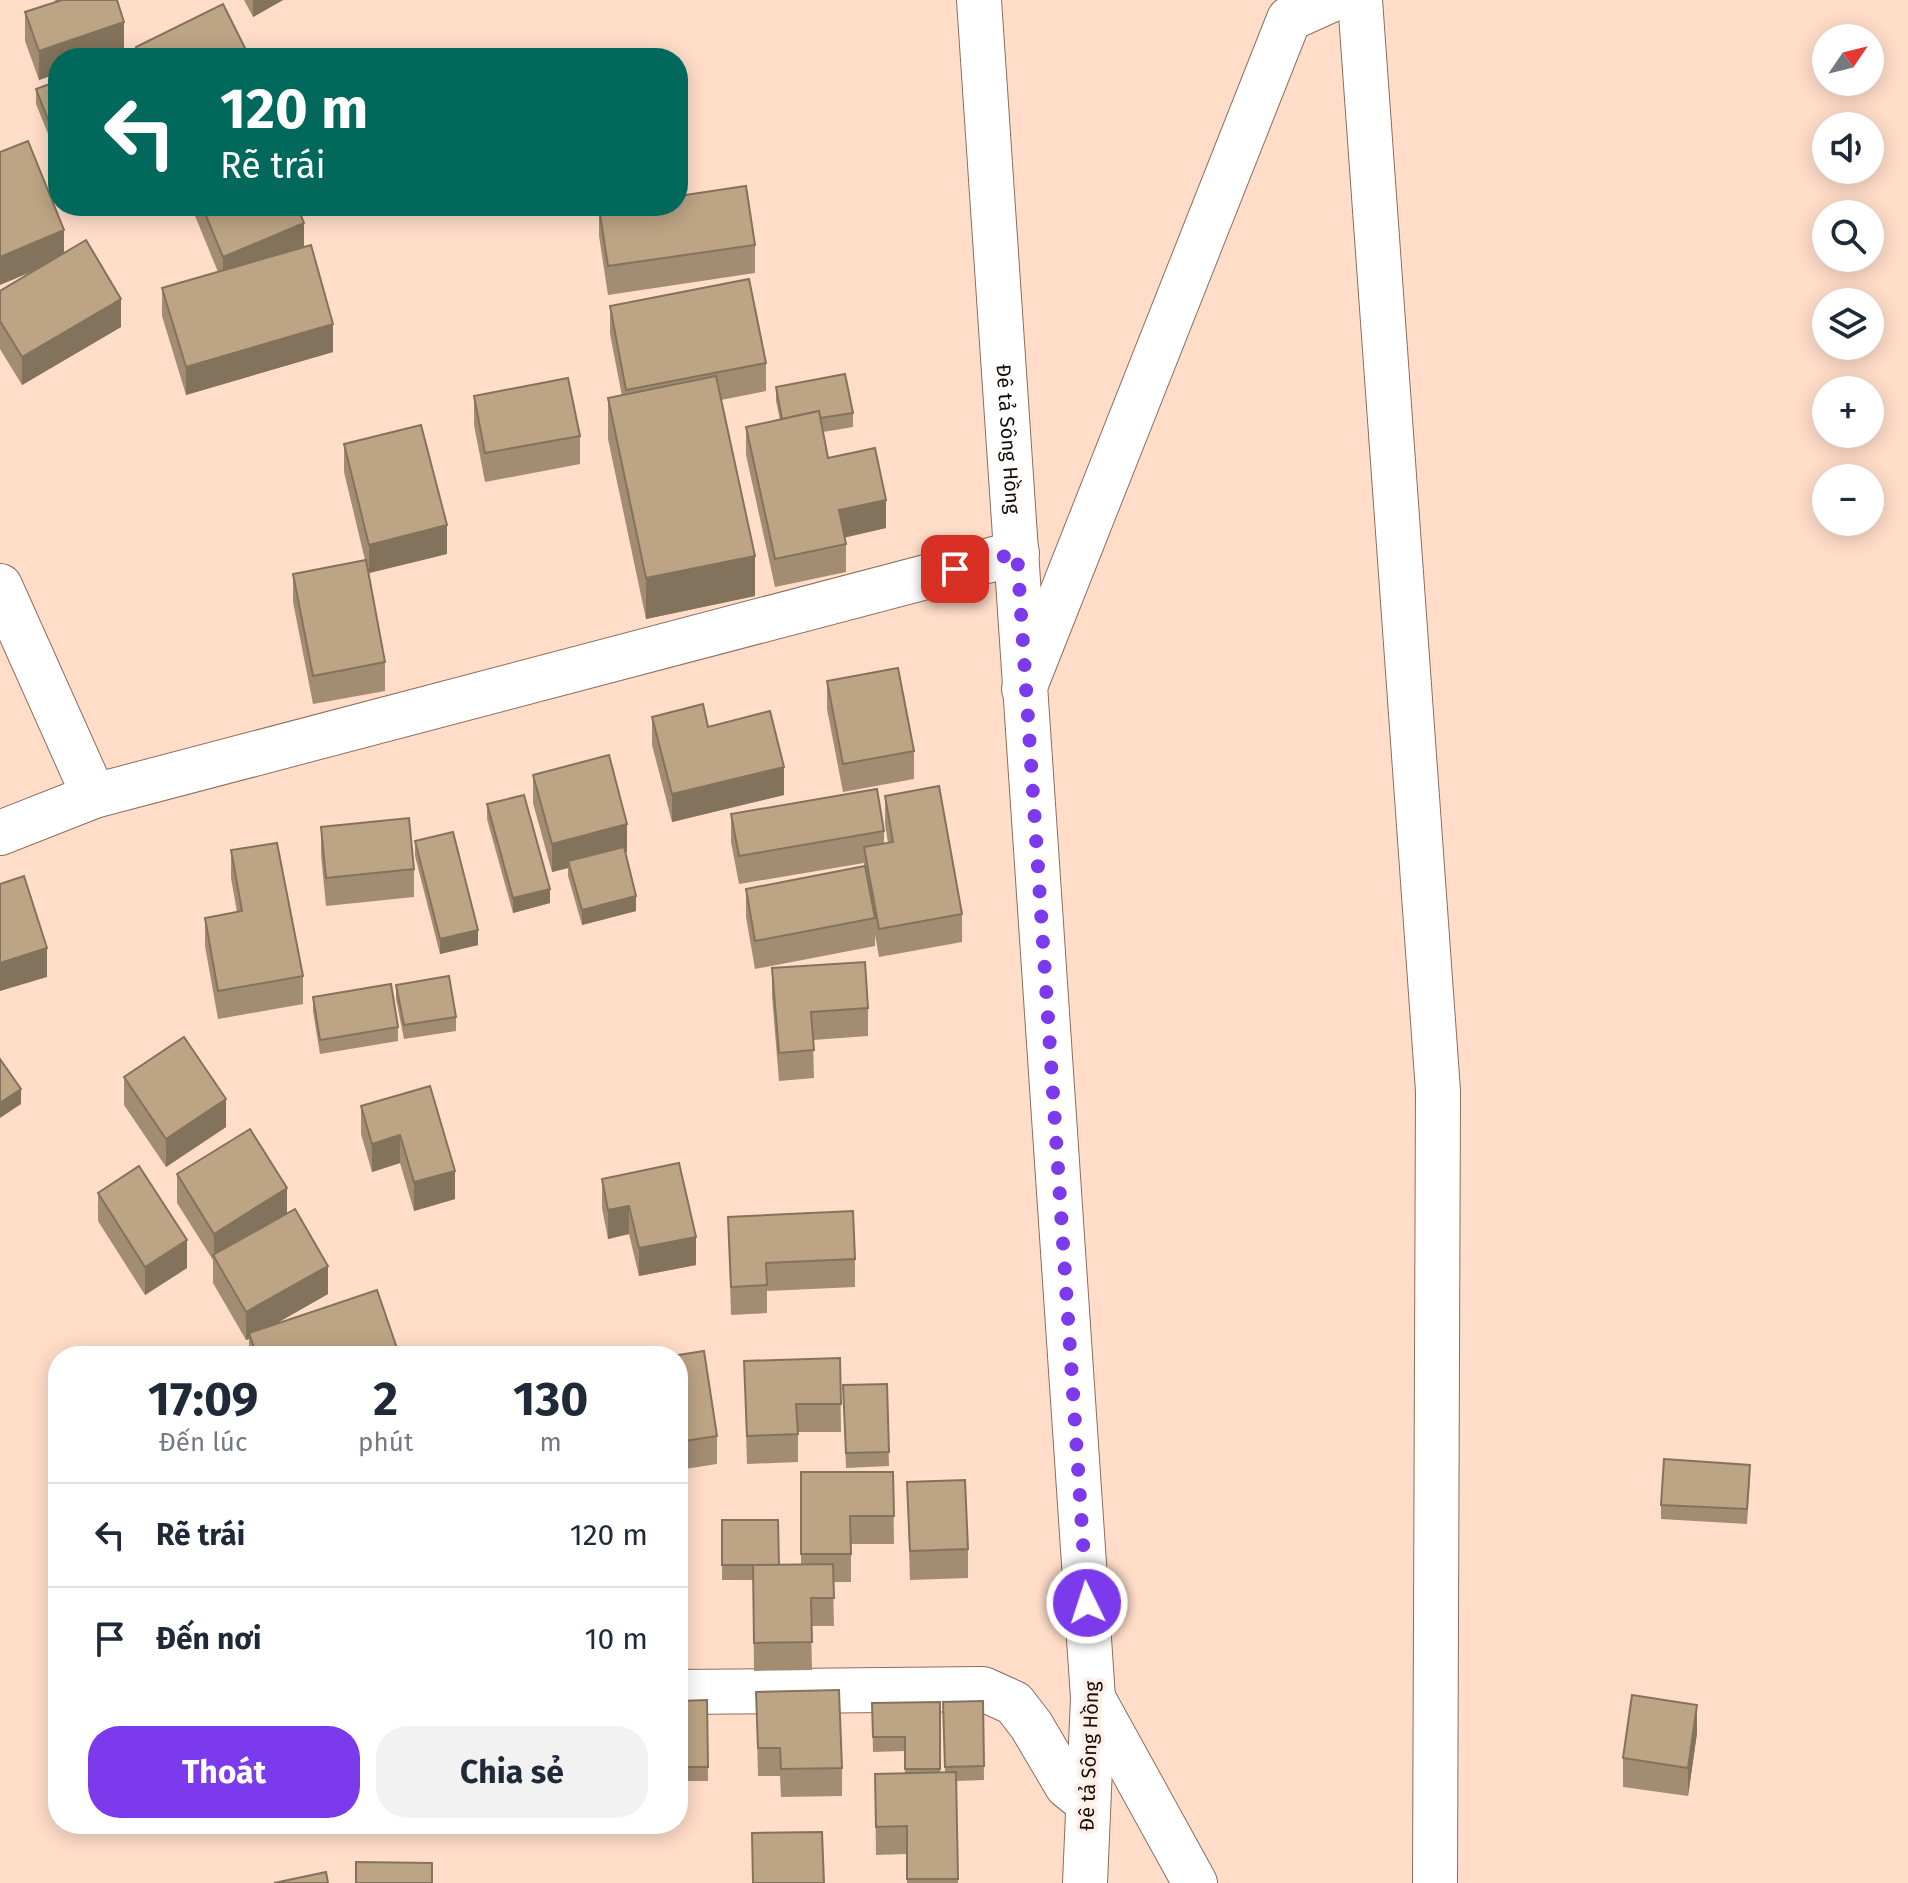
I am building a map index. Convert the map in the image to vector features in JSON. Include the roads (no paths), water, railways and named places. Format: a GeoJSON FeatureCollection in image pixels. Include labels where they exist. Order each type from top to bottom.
{"type":"FeatureCollection","features":[{"type":"Feature","properties":{"kind":"street","name":"Đê tả Sông Hồng"},"geometry":{"type":"LineString","coordinates":[[979,0],[1093,1698],[1085,1883]]}},
{"type":"Feature","properties":{"kind":"street"},"geometry":{"type":"LineString","coordinates":[[1024,689],[1289,19],[1331,0]]}},
{"type":"Feature","properties":{"kind":"street"},"geometry":{"type":"LineString","coordinates":[[1360,0],[1438,1091],[1435,1883]]}},
{"type":"Feature","properties":{"kind":"street"},"geometry":{"type":"LineString","coordinates":[[0,833],[94,796],[1017,553]]}},
{"type":"Feature","properties":{"kind":"street"},"geometry":{"type":"LineString","coordinates":[[0,586],[94,796]]}},
{"type":"Feature","properties":{"kind":"street"},"geometry":{"type":"LineString","coordinates":[[688,1692],[983,1689],[1014,1703],[1031,1725],[1067,1786],[1088,1803]]}},
{"type":"Feature","properties":{"kind":"street"},"geometry":{"type":"LineString","coordinates":[[1093,1698],[1195,1883]]}}]}
